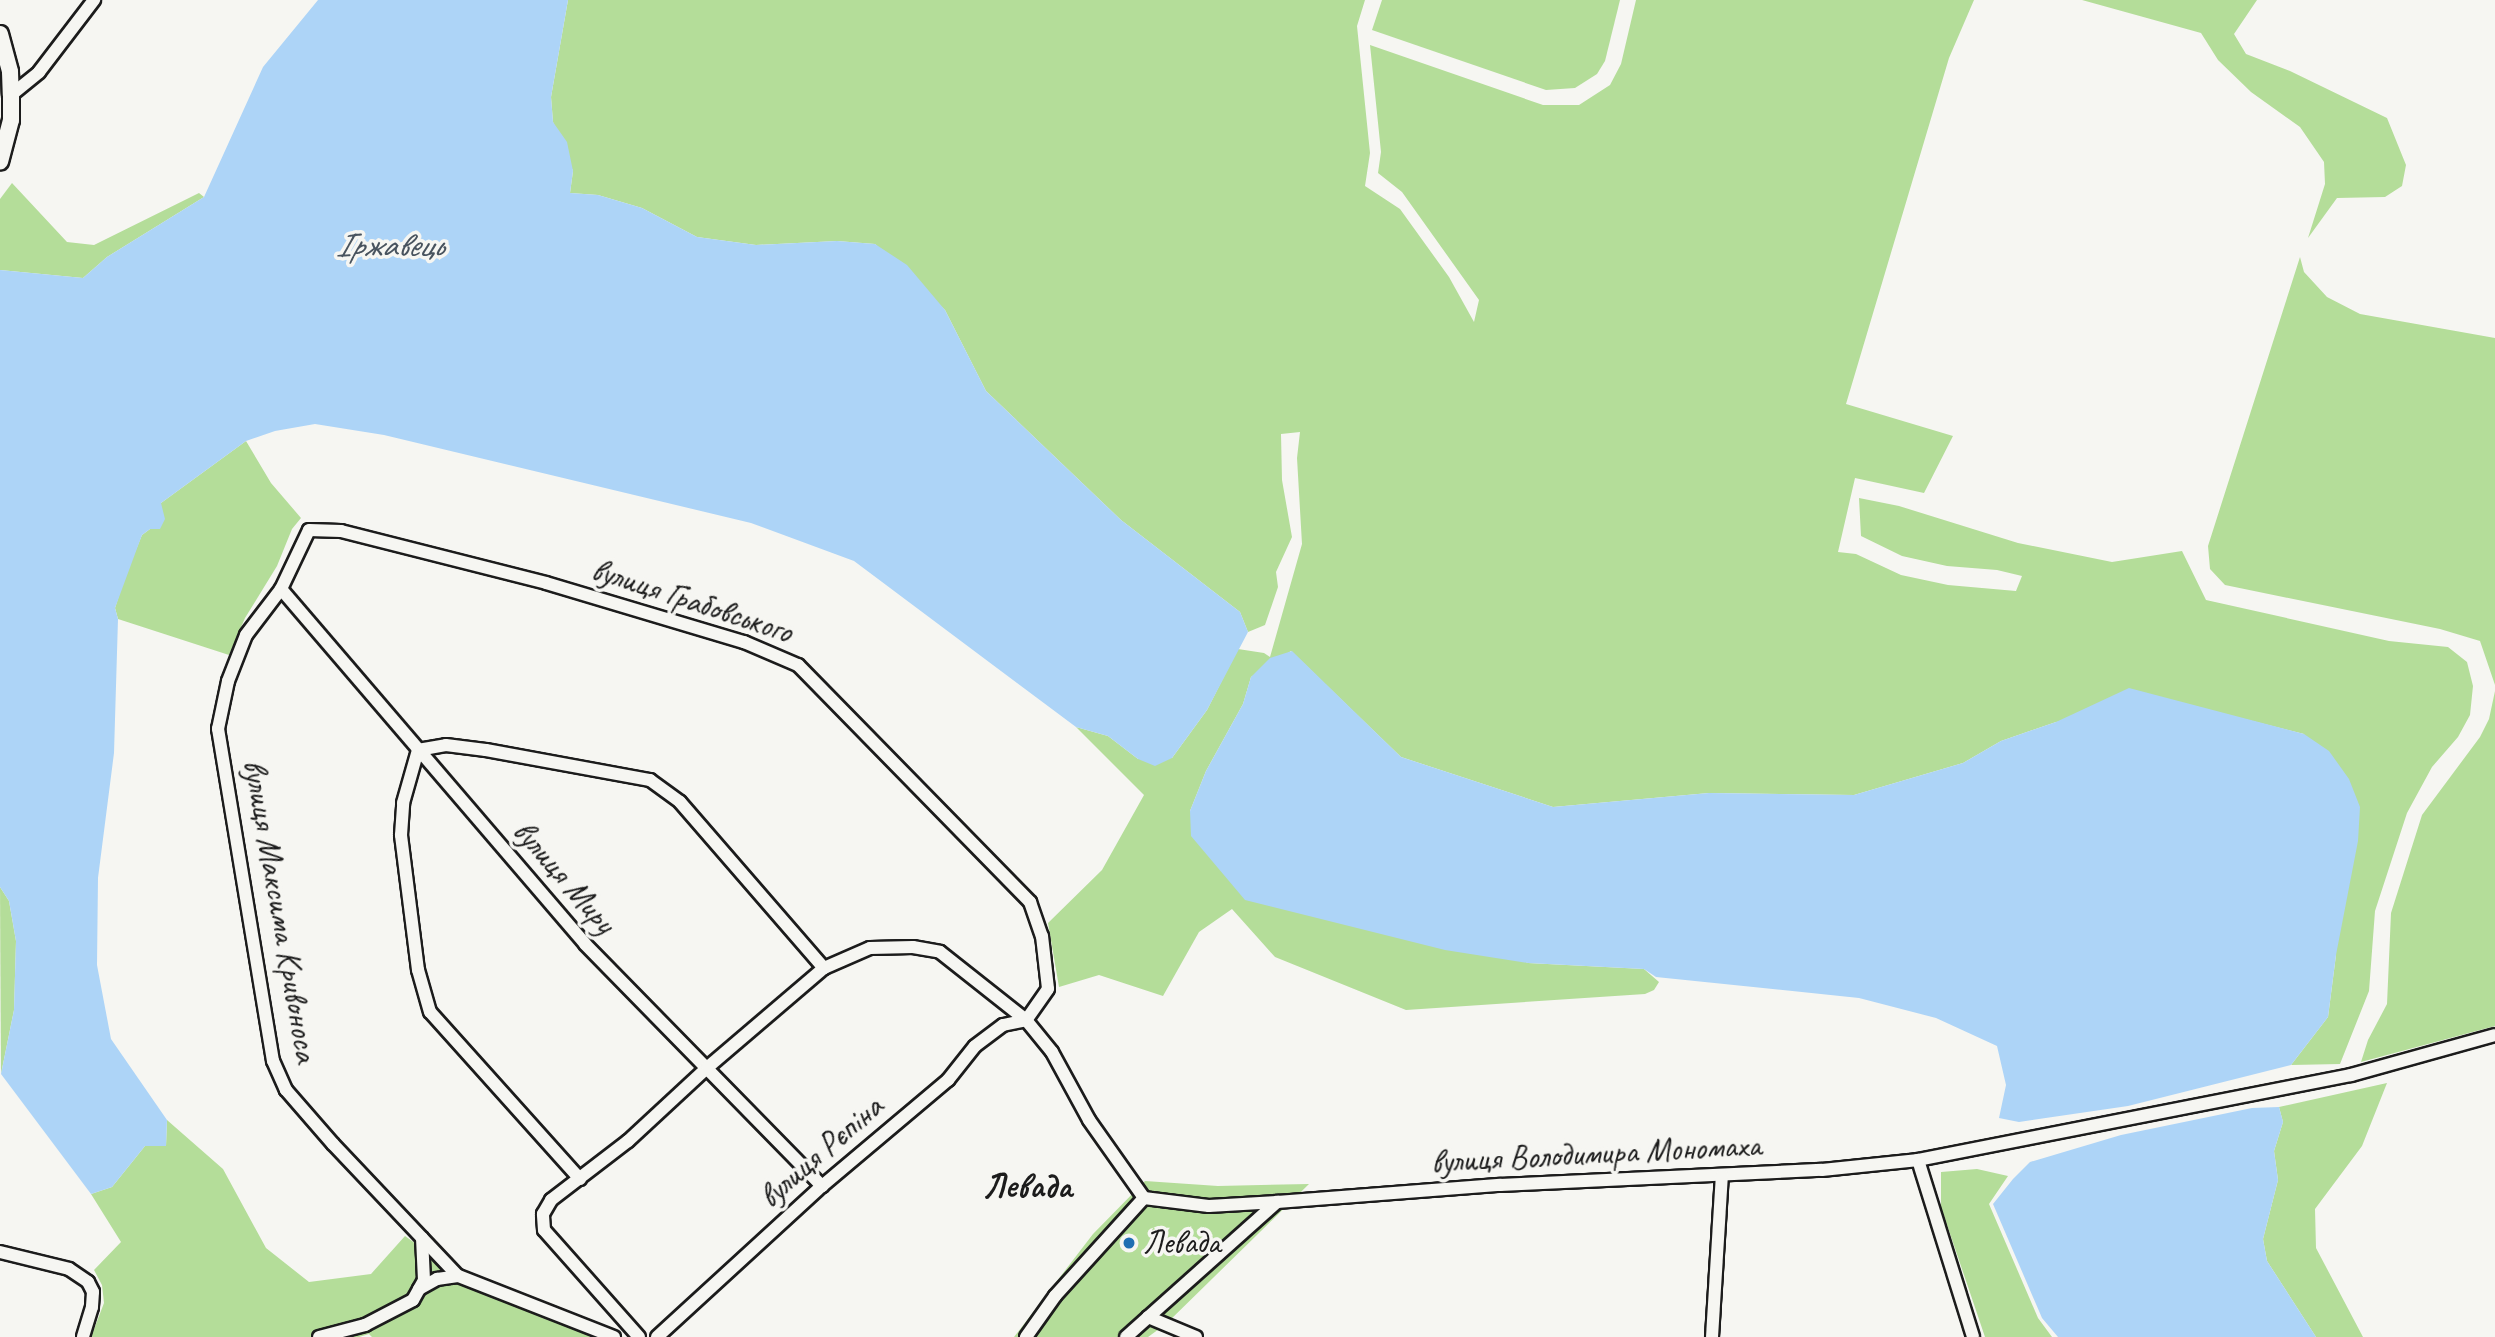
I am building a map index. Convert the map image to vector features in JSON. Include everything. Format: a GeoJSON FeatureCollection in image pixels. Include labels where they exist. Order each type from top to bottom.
{"type":"FeatureCollection","features":[{"type":"Feature","properties":{"kind":"street"},"geometry":{"type":"LineString","coordinates":[[11,95],[39,72],[94,0]]}},
{"type":"Feature","properties":{"kind":"street"},"geometry":{"type":"LineString","coordinates":[[0,34],[10,72],[11,95],[11,120],[0,162]]}},
{"type":"Feature","properties":{"kind":"street","name":"вулиця Грабовського"},"geometry":{"type":"LineString","coordinates":[[281,589],[309,530],[341,531],[546,583],[744,642],[798,665],[1030,902],[1042,936],[1048,989],[1026,1020]]}},
{"type":"Feature","properties":{"kind":"street","name":"вулиця Миру"},"geometry":{"type":"LineString","coordinates":[[281,589],[585,944],[822,1186]]}},
{"type":"Feature","properties":{"kind":"street","name":"вулиця Максима Кривоноса"},"geometry":{"type":"LineString","coordinates":[[281,589],[246,635],[228,681],[219,729],[273,1061],[286,1090],[332,1144],[458,1276],[614,1337]]}},
{"type":"Feature","properties":{"kind":"street"},"geometry":{"type":"LineString","coordinates":[[580,1179],[430,1012],[418,970],[401,835],[403,803],[418,750],[446,746],[486,750],[650,780],[680,802],[824,968]]}},
{"type":"Feature","properties":{"kind":"street"},"geometry":{"type":"LineString","coordinates":[[639,1337],[544,1230],[543,1214],[551,1200],[628,1141],[708,1067],[824,968],[870,948],[913,947],[940,952],[1026,1020],[1052,1052],[1089,1120],[1144,1198],[1055,1296],[1026,1337]]}},
{"type":"Feature","properties":{"kind":"street","name":"вулиця Рєпіна"},"geometry":{"type":"LineString","coordinates":[[657,1337],[822,1186],[948,1080],[975,1046],[1003,1025],[1026,1020]]}},
{"type":"Feature","properties":{"kind":"street","name":"вулиця Володимира Мономаха"},"geometry":{"type":"LineString","coordinates":[[1144,1198],[1209,1206],[1500,1185],[1822,1170],[1919,1160],[2351,1076],[2495,1035]]}},
{"type":"Feature","properties":{"kind":"street"},"geometry":{"type":"LineString","coordinates":[[1919,1160],[1973,1337]]}},
{"type":"Feature","properties":{"kind":"street"},"geometry":{"type":"LineString","coordinates":[[1712,1337],[1723,1175]]}},
{"type":"Feature","properties":{"kind":"street"},"geometry":{"type":"LineString","coordinates":[[1126,1337],[1277,1202]]}},
{"type":"Feature","properties":{"kind":"street"},"geometry":{"type":"LineString","coordinates":[[319,1337],[365,1325],[413,1300],[424,1280],[422,1238]]}},
{"type":"Feature","properties":{"kind":"street"},"geometry":{"type":"LineString","coordinates":[[0,1252],[69,1269],[88,1282],[93,1292],[92,1307],[83,1337]]}},
{"type":"Feature","properties":{"kind":"street"},"geometry":{"type":"LineString","coordinates":[[419,1289],[438,1279],[458,1276]]}},
{"type":"Feature","properties":{"kind":"street"},"geometry":{"type":"LineString","coordinates":[[1148,1317],[1196,1337]]}},
{"type":"Feature","properties":{"kind":"green space"},"geometry":{"type":"Polygon","coordinates":[[[568,0],[1365,0],[1357,26],[1370,153],[1365,186],[1400,209],[1449,277],[1474,322],[1479,300],[1402,192],[1378,173],[1381,152],[1370,45],[1543,105],[1579,105],[1610,85],[1621,64],[1636,0],[1974,0],[1949,58],[1846,404],[1953,436],[1924,493],[1855,478],[1838,552],[1856,554],[1901,575],[1948,585],[2016,591],[2022,576],[1997,570],[1947,566],[1902,556],[1861,536],[1859,498],[1899,506],[2018,543],[2112,562],[2182,551],[2206,600],[2389,641],[2448,647],[2467,662],[2473,686],[2470,715],[2458,737],[2432,767],[2407,813],[2375,911],[2369,991],[2340,1064],[2291,1065],[2328,1017],[2336,955],[2304,734],[2185,704],[2056,722],[2001,741],[1963,763],[1854,795],[1709,793],[1553,807],[1401,757],[1291,651],[1251,677],[1243,704],[1206,771],[1190,811],[1528,963],[1644,969],[1659,982],[1654,990],[1645,994],[1406,1010],[1275,957],[1232,909],[1199,932],[1163,996],[1099,975],[1059,987],[1048,923],[1102,870],[1144,795],[1076,727],[1108,736],[1138,759],[1172,758],[1207,710],[1238,649],[1264,653],[1270,657],[1302,544],[1297,458],[1300,432],[1281,434],[1282,480],[1292,537],[1276,572],[1278,587],[1265,625],[1248,632],[1240,612],[1121,520],[986,391],[945,310],[875,244],[837,241],[756,245],[697,237],[642,208],[598,195],[570,193],[573,171],[553,122],[551,97],[568,0]]]}},
{"type":"Feature","properties":{"kind":"green space"},"geometry":{"type":"Polygon","coordinates":[[[1382,0],[1620,0],[1605,61],[1597,74],[1575,88],[1546,90],[1372,30],[1382,0]]]}},
{"type":"Feature","properties":{"kind":"green space"},"geometry":{"type":"Polygon","coordinates":[[[2082,0],[2257,0],[2234,34],[2246,54],[2290,71],[2387,118],[2406,165],[2402,186],[2385,197],[2337,198],[2308,238],[2325,184],[2324,162],[2300,127],[2251,92],[2218,60],[2201,33],[2082,0]]]}},
{"type":"Feature","properties":{"kind":"green space"},"geometry":{"type":"Polygon","coordinates":[[[12,183],[67,242],[94,245],[199,193],[204,197],[107,257],[83,278],[0,270],[0,199],[12,183]]]}},
{"type":"Feature","properties":{"kind":"green space"},"geometry":{"type":"Polygon","coordinates":[[[2300,257],[2304,272],[2327,297],[2360,314],[2495,338],[2495,685],[2480,641],[2440,629],[2225,585],[2210,569],[2208,546],[2300,257]]]}},
{"type":"Feature","properties":{"kind":"green space"},"geometry":{"type":"Polygon","coordinates":[[[246,441],[271,483],[301,518],[292,529],[277,566],[245,618],[229,655],[118,619],[115,608],[126,574],[142,535],[150,529],[161,503],[246,441]]]}},
{"type":"Feature","properties":{"kind":"green space"},"geometry":{"type":"Polygon","coordinates":[[[2495,691],[2495,1026],[2361,1062],[2368,1040],[2387,1004],[2391,913],[2422,815],[2480,737],[2489,719],[2495,691]]]}},
{"type":"Feature","properties":{"kind":"green space"},"geometry":{"type":"Polygon","coordinates":[[[0,887],[9,901],[16,941],[14,1010],[1,1074],[0,887]]]}},
{"type":"Feature","properties":{"kind":"green space"},"geometry":{"type":"Polygon","coordinates":[[[2387,1083],[2362,1146],[2315,1209],[2316,1248],[2363,1337],[2316,1337],[2267,1261],[2263,1239],[2278,1180],[2274,1151],[2283,1122],[2279,1107],[2387,1083]]]}},
{"type":"Feature","properties":{"kind":"green space"},"geometry":{"type":"Polygon","coordinates":[[[167,1120],[223,1169],[266,1248],[309,1282],[371,1274],[405,1236],[459,1274],[513,1296],[555,1305],[623,1337],[372,1337],[369,1334],[359,1337],[91,1337],[104,1303],[102,1285],[94,1270],[121,1242],[91,1194],[112,1187],[145,1146],[166,1146],[167,1120]]]}},
{"type":"Feature","properties":{"kind":"green space"},"geometry":{"type":"Polygon","coordinates":[[[1977,1169],[2008,1176],[1989,1204],[2038,1318],[2052,1337],[1985,1337],[1941,1207],[1941,1172],[1977,1169]]]}},
{"type":"Feature","properties":{"kind":"green space"},"geometry":{"type":"Polygon","coordinates":[[[1145,1181],[1218,1186],[1309,1184],[1166,1324],[1148,1337],[1014,1337],[1093,1234],[1145,1181]]]}},
{"type":"Feature","properties":{"kind":"water","name":"Іржавець"},"geometry":{"type":"Polygon","coordinates":[[[318,0],[568,0],[551,97],[553,122],[567,142],[573,171],[570,193],[598,195],[642,208],[697,237],[756,245],[837,241],[875,244],[907,265],[945,310],[986,391],[1121,520],[1240,612],[1248,632],[1207,710],[1172,758],[1155,766],[1138,759],[1108,736],[1076,727],[854,561],[751,523],[384,435],[315,424],[275,431],[246,441],[161,503],[165,519],[160,529],[150,529],[142,535],[115,608],[118,619],[114,753],[98,878],[97,965],[111,1039],[167,1120],[166,1146],[145,1146],[112,1187],[91,1194],[1,1074],[14,1010],[16,941],[9,901],[0,887],[0,270],[83,278],[107,257],[204,197],[263,67],[318,0]]]}},
{"type":"Feature","properties":{"kind":"water"},"geometry":{"type":"Polygon","coordinates":[[[1292,651],[1401,757],[1553,807],[1709,793],[1854,795],[1963,763],[2001,741],[2056,722],[2129,688],[2304,734],[2329,751],[2349,779],[2360,807],[2358,841],[2336,955],[2328,1017],[2291,1065],[2128,1106],[2019,1122],[1999,1118],[2006,1085],[1997,1046],[1936,1018],[1859,998],[1656,977],[1644,969],[1528,963],[1445,950],[1245,900],[1191,836],[1190,811],[1206,771],[1243,704],[1251,677],[1270,658],[1292,651]]]}},
{"type":"Feature","properties":{"kind":"water"},"geometry":{"type":"Polygon","coordinates":[[[2279,1107],[2283,1122],[2274,1151],[2278,1180],[2263,1239],[2267,1261],[2316,1337],[2058,1337],[2042,1318],[1993,1204],[2013,1179],[2030,1162],[2121,1135],[2252,1108],[2279,1107]]]}},
{"type":"Feature","properties":{"kind":"place","name":"Левада"},"geometry":{"type":"Point","coordinates":[1129,1243]}},
{"type":"Feature","properties":{"kind":"district","name":"Левада"},"geometry":{"type":"Point","coordinates":[1027,1186]}}]}
